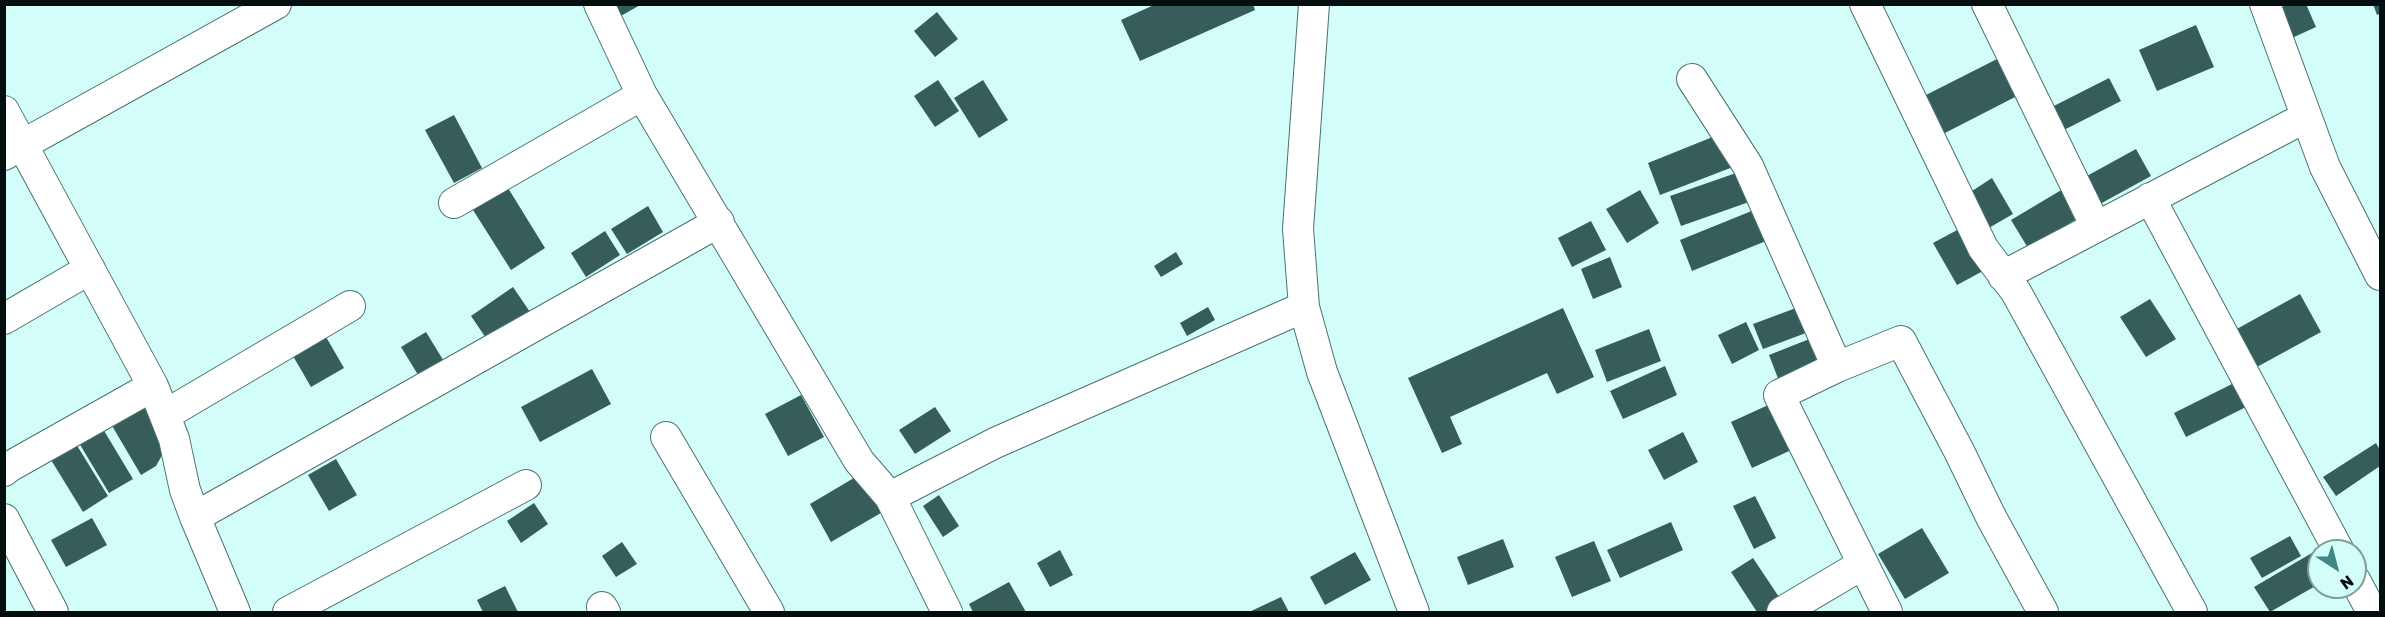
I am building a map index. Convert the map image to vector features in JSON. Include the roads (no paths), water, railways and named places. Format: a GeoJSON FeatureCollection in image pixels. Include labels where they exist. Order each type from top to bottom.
{"type":"FeatureCollection","features":[{"type":"Feature","properties":{"kind":"street"},"geometry":{"type":"LineString","coordinates":[[14,150],[276,4]]}},
{"type":"Feature","properties":{"kind":"street"},"geometry":{"type":"LineString","coordinates":[[599,4],[642,95],[859,461],[890,497],[947,612]]}},
{"type":"Feature","properties":{"kind":"street"},"geometry":{"type":"LineString","coordinates":[[1314,4],[1298,229],[1304,307],[1326,383],[1414,612]]}},
{"type":"Feature","properties":{"kind":"street"},"geometry":{"type":"LineString","coordinates":[[1865,4],[1983,248],[2016,292],[2192,612]]}},
{"type":"Feature","properties":{"kind":"street"},"geometry":{"type":"LineString","coordinates":[[1987,4],[2096,227]]}},
{"type":"Feature","properties":{"kind":"street"},"geometry":{"type":"LineString","coordinates":[[2265,4],[2325,167],[2380,275]]}},
{"type":"Feature","properties":{"kind":"street"},"geometry":{"type":"LineString","coordinates":[[1692,79],[1748,166],[1837,367]]}},
{"type":"Feature","properties":{"kind":"street"},"geometry":{"type":"LineString","coordinates":[[454,203],[642,95]]}},
{"type":"Feature","properties":{"kind":"street"},"geometry":{"type":"LineString","coordinates":[[4,111],[14,150],[90,269],[153,386],[174,439],[185,490],[195,518],[235,612]]}},
{"type":"Feature","properties":{"kind":"street"},"geometry":{"type":"LineString","coordinates":[[2003,276],[2306,117]]}},
{"type":"Feature","properties":{"kind":"street"},"geometry":{"type":"LineString","coordinates":[[2150,198],[2333,539]]}},
{"type":"Feature","properties":{"kind":"street"},"geometry":{"type":"LineString","coordinates":[[195,518],[719,222]]}},
{"type":"Feature","properties":{"kind":"street"},"geometry":{"type":"LineString","coordinates":[[4,319],[90,269]]}},
{"type":"Feature","properties":{"kind":"street"},"geometry":{"type":"LineString","coordinates":[[165,415],[350,306]]}},
{"type":"Feature","properties":{"kind":"street"},"geometry":{"type":"LineString","coordinates":[[890,497],[995,443],[1304,307]]}},
{"type":"Feature","properties":{"kind":"street"},"geometry":{"type":"LineString","coordinates":[[1887,612],[1779,395],[1837,367],[1901,341],[1991,517],[2043,612]]}},
{"type":"Feature","properties":{"kind":"street"},"geometry":{"type":"LineString","coordinates":[[4,471],[9,466],[153,386]]}},
{"type":"Feature","properties":{"kind":"street"},"geometry":{"type":"LineString","coordinates":[[666,437],[769,612]]}},
{"type":"Feature","properties":{"kind":"street"},"geometry":{"type":"LineString","coordinates":[[288,612],[526,485]]}},
{"type":"Feature","properties":{"kind":"street"},"geometry":{"type":"LineString","coordinates":[[4,519],[53,612]]}},
{"type":"Feature","properties":{"kind":"street"},"geometry":{"type":"LineString","coordinates":[[1782,612],[1863,564]]}}]}
